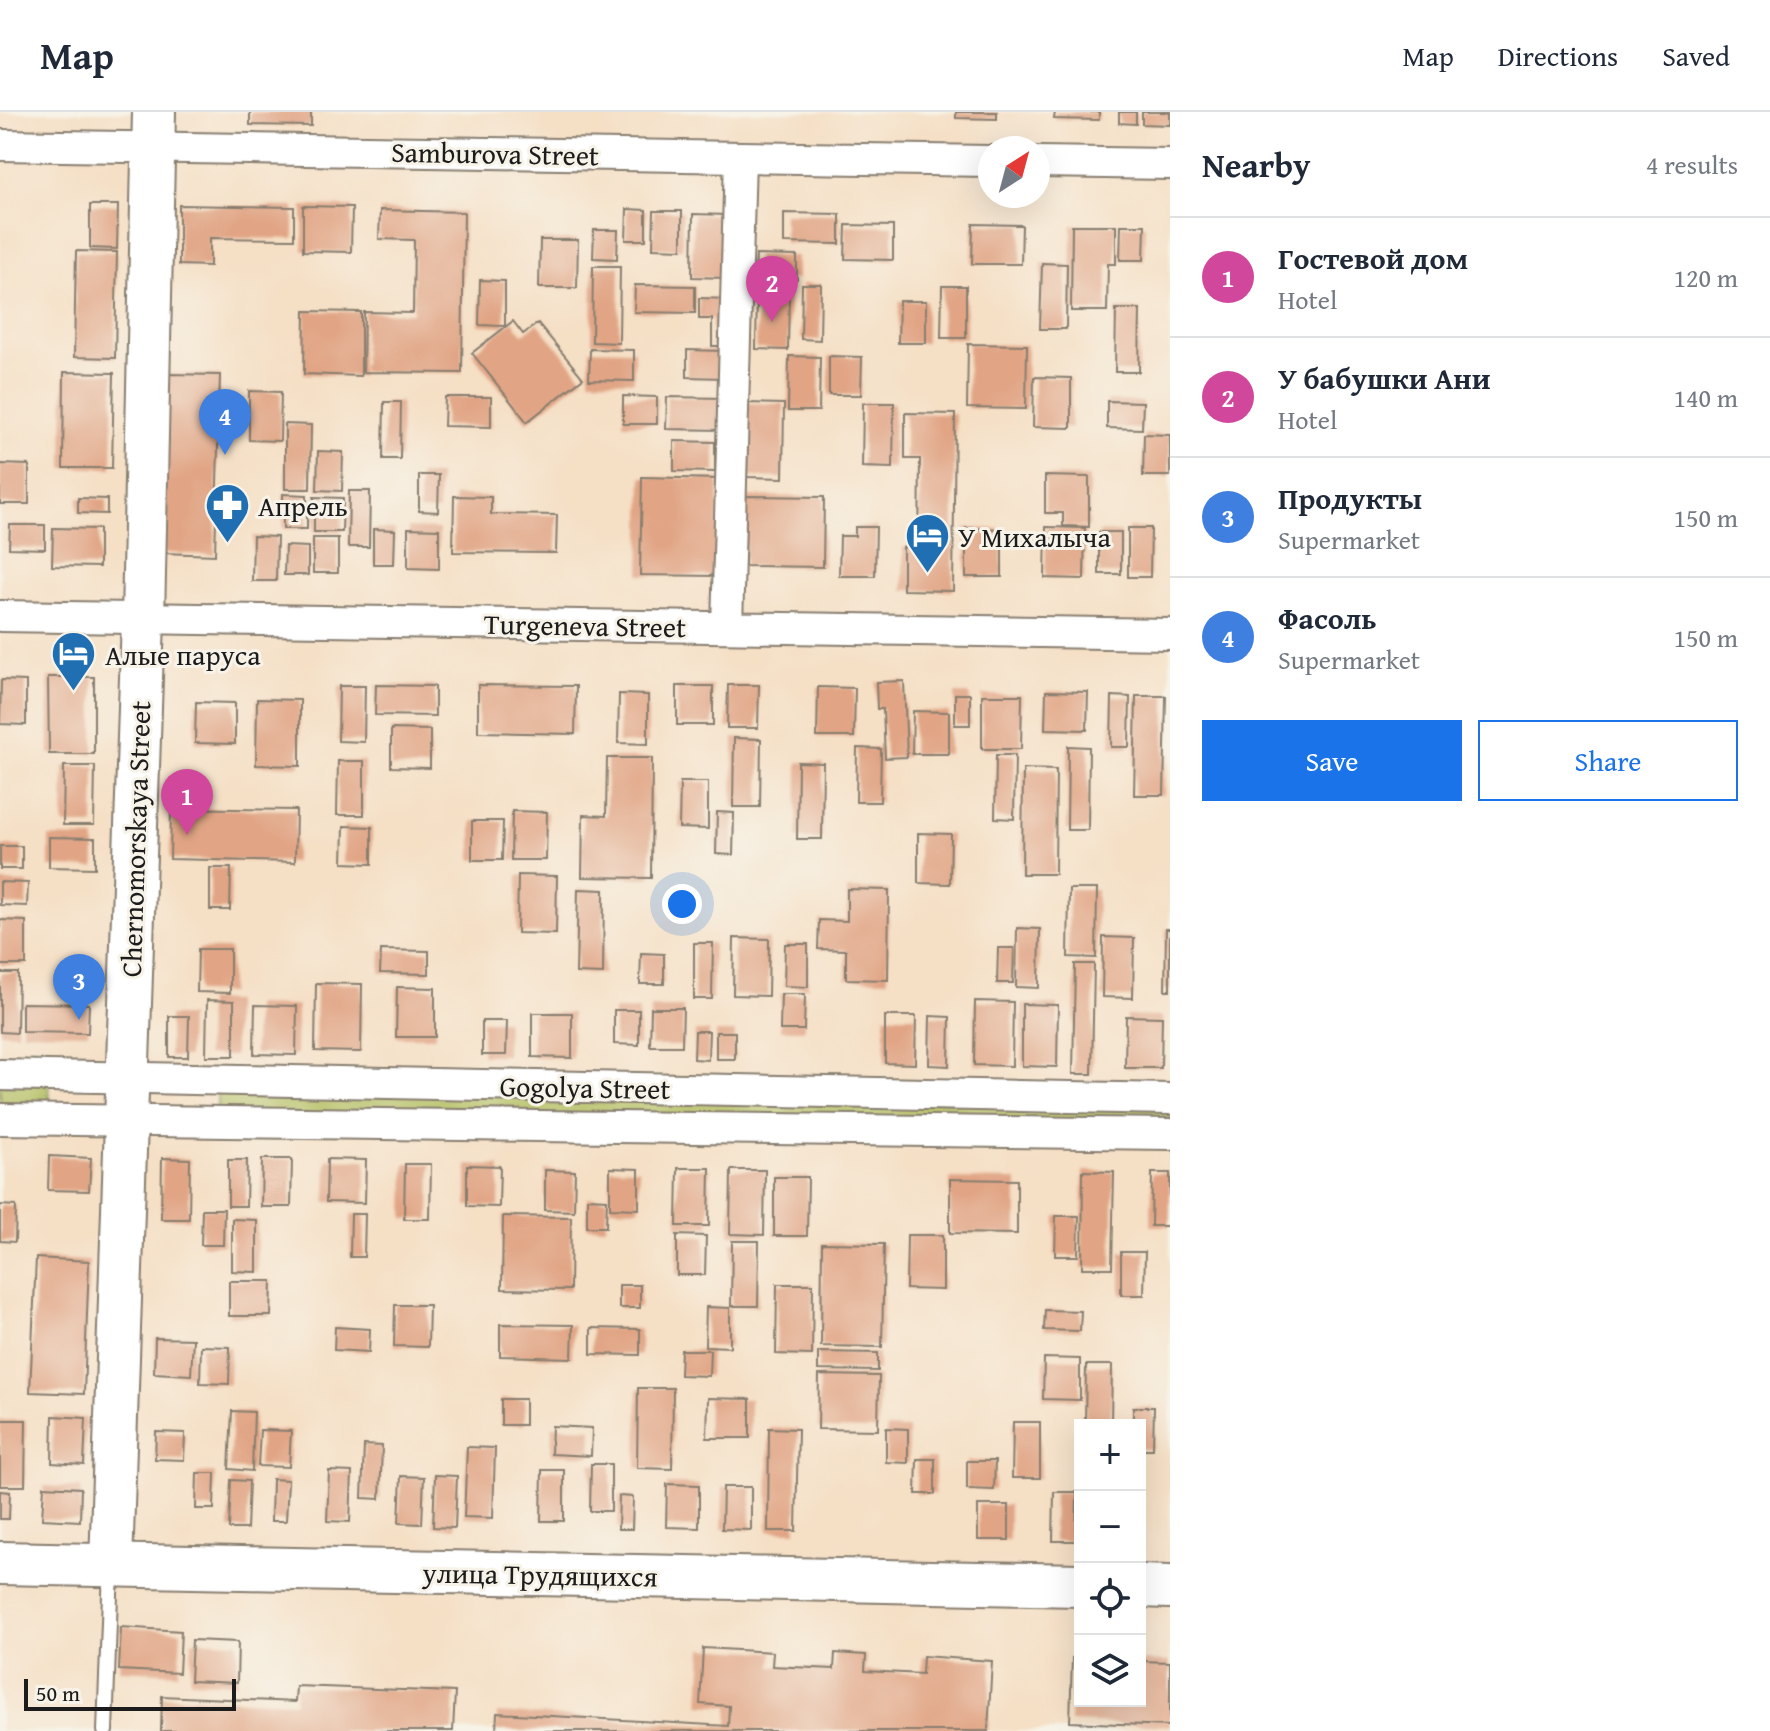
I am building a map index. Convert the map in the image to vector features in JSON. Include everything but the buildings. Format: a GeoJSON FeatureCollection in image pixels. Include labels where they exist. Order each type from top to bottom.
{"type":"FeatureCollection","features":[{"type":"Feature","properties":{"kind":"street","name":"Samburova Street"},"geometry":{"type":"LineString","coordinates":[[0,145],[153,130],[740,157],[978,161]]}},
{"type":"Feature","properties":{"kind":"street","name":"Chernomorskaya Street"},"geometry":{"type":"LineString","coordinates":[[111,1565],[143,619],[153,130]]}},
{"type":"Feature","properties":{"kind":"street"},"geometry":{"type":"LineString","coordinates":[[727,627],[740,157]]}},
{"type":"Feature","properties":{"kind":"street"},"geometry":{"type":"LineString","coordinates":[[1050,162],[1170,164]]}},
{"type":"Feature","properties":{"kind":"street","name":"Turgeneva Street"},"geometry":{"type":"LineString","coordinates":[[0,616],[1170,634]]}},
{"type":"Feature","properties":{"kind":"street","name":"Gogolya Street"},"geometry":{"type":"LineString","coordinates":[[0,1075],[1170,1099]]}},
{"type":"Feature","properties":{"kind":"street","name":"Gogolya Street"},"geometry":{"type":"LineString","coordinates":[[0,1119],[1170,1134]]}},
{"type":"Feature","properties":{"kind":"street","name":"улица Трудящихся"},"geometry":{"type":"LineString","coordinates":[[0,1563],[1074,1585]]}},
{"type":"Feature","properties":{"kind":"street"},"geometry":{"type":"LineString","coordinates":[[1146,1586],[1170,1587]]}},
{"type":"Feature","properties":{"kind":"lane"},"geometry":{"type":"LineString","coordinates":[[105,1731],[111,1565]]}},
{"type":"Feature","properties":{"kind":"green space"},"geometry":{"type":"Polygon","coordinates":[[[0,1084],[49,1084],[50,1110],[0,1110],[0,1084]]]}},
{"type":"Feature","properties":{"kind":"green space"},"geometry":{"type":"Polygon","coordinates":[[[217,1089],[1170,1105],[1170,1127],[217,1114],[217,1089]]]}},
{"type":"Feature","properties":{"kind":"place","name":"У бабушки Ани"},"geometry":{"type":"Point","coordinates":[772,322]}},
{"type":"Feature","properties":{"kind":"place","name":"Фасоль"},"geometry":{"type":"Point","coordinates":[225,455]}},
{"type":"Feature","properties":{"kind":"place","name":"Апрель"},"geometry":{"type":"Point","coordinates":[227,544]}},
{"type":"Feature","properties":{"kind":"place","name":"У Михалыча"},"geometry":{"type":"Point","coordinates":[927,575]}},
{"type":"Feature","properties":{"kind":"place","name":"Алые паруса"},"geometry":{"type":"Point","coordinates":[74,693]}},
{"type":"Feature","properties":{"kind":"place","name":"Гостевой дом"},"geometry":{"type":"Point","coordinates":[187,835]}},
{"type":"Feature","properties":{"kind":"place","name":"Продукты"},"geometry":{"type":"Point","coordinates":[79,1020]}}]}
